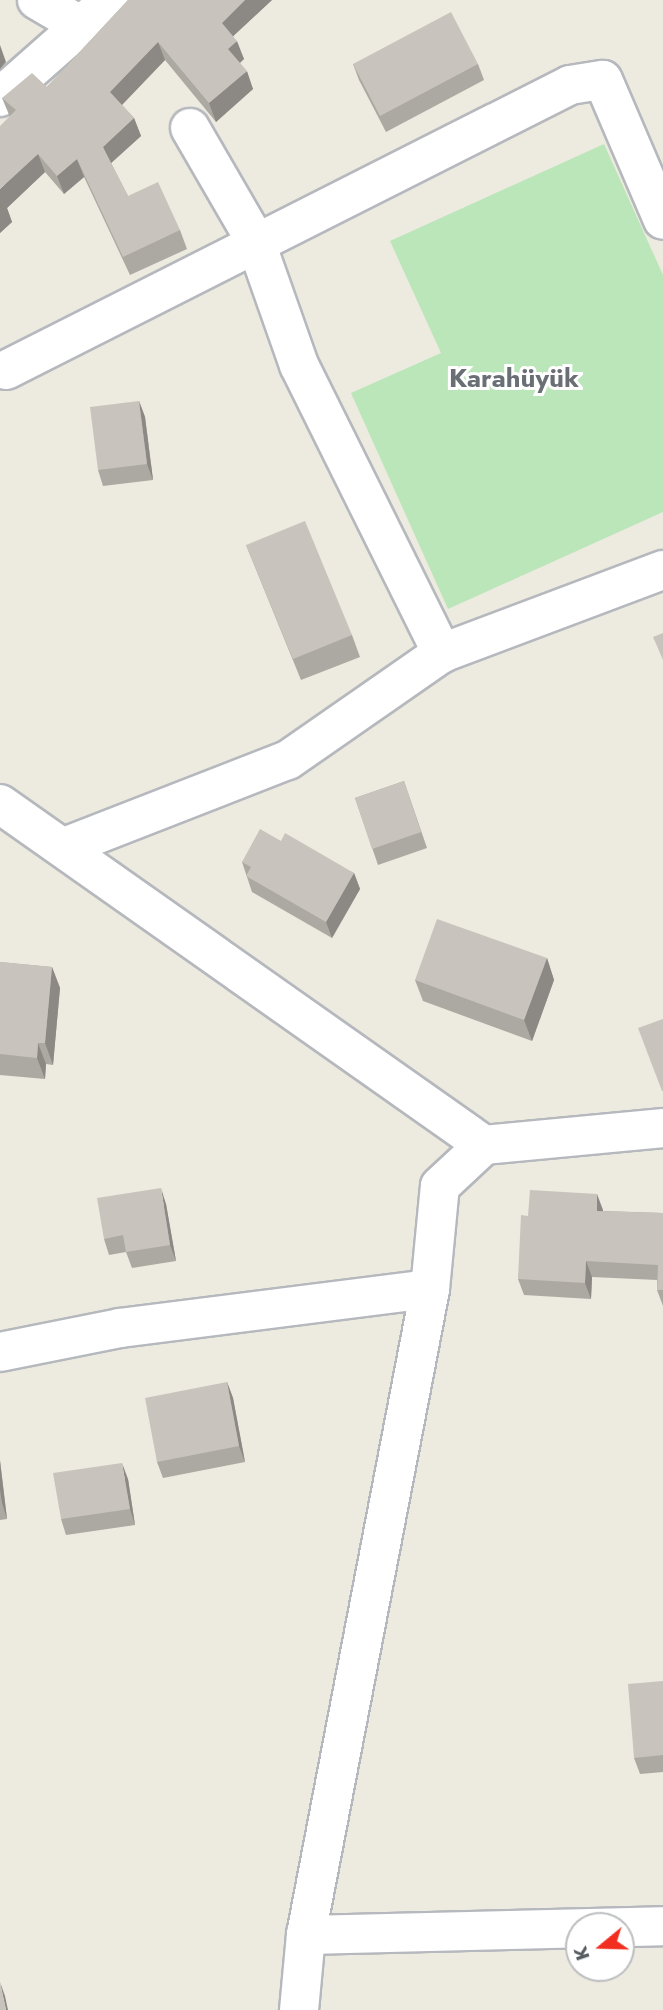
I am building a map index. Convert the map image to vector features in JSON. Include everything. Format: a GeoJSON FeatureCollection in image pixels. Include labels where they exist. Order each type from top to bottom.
{"type":"FeatureCollection","features":[{"type":"Feature","properties":{"kind":"street"},"geometry":{"type":"LineString","coordinates":[[37,0],[80,25]]}},
{"type":"Feature","properties":{"kind":"street"},"geometry":{"type":"LineString","coordinates":[[0,97],[110,0]]}},
{"type":"Feature","properties":{"kind":"street"},"geometry":{"type":"LineString","coordinates":[[6,370],[255,240],[570,85],[603,80],[663,220]]}},
{"type":"Feature","properties":{"kind":"street"},"geometry":{"type":"LineString","coordinates":[[190,128],[255,240],[299,365],[442,653]]}},
{"type":"Feature","properties":{"kind":"street"},"geometry":{"type":"LineString","coordinates":[[67,846],[288,760],[442,653],[663,570]]}},
{"type":"Feature","properties":{"kind":"street"},"geometry":{"type":"LineString","coordinates":[[0,804],[67,846],[484,1144]]}},
{"type":"Feature","properties":{"kind":"street"},"geometry":{"type":"LineString","coordinates":[[299,2010],[306,1935],[430,1289],[440,1186],[484,1144],[663,1128]]}},
{"type":"Feature","properties":{"kind":"street"},"geometry":{"type":"LineString","coordinates":[[0,1352],[120,1328],[430,1289]]}},
{"type":"Feature","properties":{"kind":"street"},"geometry":{"type":"LineString","coordinates":[[306,1935],[663,1926]]}},
{"type":"Feature","properties":{"kind":"green space"},"geometry":{"type":"Polygon","coordinates":[[[604,144],[663,275],[663,512],[448,609],[351,393],[441,353],[390,241],[604,144]]]}},
{"type":"Feature","properties":{"kind":"building"},"geometry":{"type":"Polygon","coordinates":[[[128,0],[245,0],[222,23],[237,41],[228,49],[247,71],[209,103],[158,42],[110,92],[134,118],[103,147],[128,196],[158,182],[180,230],[123,257],[77,159],[57,176],[38,154],[0,189],[0,126],[16,110],[2,98],[32,73],[47,87],[128,0]]]}},
{"type":"Feature","properties":{"kind":"building"},"geometry":{"type":"Polygon","coordinates":[[[451,12],[478,64],[380,116],[353,64],[451,12]]]}},
{"type":"Feature","properties":{"kind":"building"},"geometry":{"type":"Polygon","coordinates":[[[139,401],[147,464],[98,470],[90,407],[139,401]]]}},
{"type":"Feature","properties":{"kind":"building"},"geometry":{"type":"Polygon","coordinates":[[[305,521],[352,635],[293,659],[246,545],[305,521]]]}},
{"type":"Feature","properties":{"kind":"building"},"geometry":{"type":"Polygon","coordinates":[[[663,633],[663,660],[653,637],[663,633]]]}},
{"type":"Feature","properties":{"kind":"building"},"geometry":{"type":"Polygon","coordinates":[[[404,781],[421,832],[372,849],[355,798],[404,781]]]}},
{"type":"Feature","properties":{"kind":"building"},"geometry":{"type":"Polygon","coordinates":[[[260,829],[281,841],[285,833],[354,873],[326,922],[246,876],[251,867],[242,862],[260,829]]]}},
{"type":"Feature","properties":{"kind":"building"},"geometry":{"type":"Polygon","coordinates":[[[437,919],[547,958],[524,1020],[415,980],[437,919]]]}},
{"type":"Feature","properties":{"kind":"building"},"geometry":{"type":"Polygon","coordinates":[[[0,962],[52,967],[45,1043],[38,1043],[37,1058],[0,1054],[0,962]]]}},
{"type":"Feature","properties":{"kind":"building"},"geometry":{"type":"Polygon","coordinates":[[[663,1019],[663,1091],[662,1091],[638,1028],[663,1019]]]}},
{"type":"Feature","properties":{"kind":"building"},"geometry":{"type":"Polygon","coordinates":[[[161,1188],[170,1245],[126,1252],[123,1235],[104,1239],[97,1198],[161,1188]]]}},
{"type":"Feature","properties":{"kind":"building"},"geometry":{"type":"Polygon","coordinates":[[[530,1190],[597,1194],[597,1211],[663,1213],[663,1290],[657,1290],[658,1265],[586,1261],[585,1283],[518,1279],[521,1215],[528,1216],[530,1190]]]}},
{"type":"Feature","properties":{"kind":"building"},"geometry":{"type":"Polygon","coordinates":[[[227,1382],[239,1446],[157,1462],[145,1398],[227,1382]]]}},
{"type":"Feature","properties":{"kind":"building"},"geometry":{"type":"Polygon","coordinates":[[[122,1463],[130,1509],[61,1519],[53,1473],[122,1463]]]}},
{"type":"Feature","properties":{"kind":"building"},"geometry":{"type":"Polygon","coordinates":[[[663,1681],[663,1755],[634,1758],[628,1684],[663,1681]]]}},
{"type":"Feature","properties":{"kind":"building"},"geometry":{"type":"Polygon","coordinates":[[[0,1983],[6,2010],[0,2010],[0,1983]]]}},
{"type":"Feature","properties":{"kind":"district","name":"Karahüyük"},"geometry":{"type":"Point","coordinates":[514,379]}}]}
